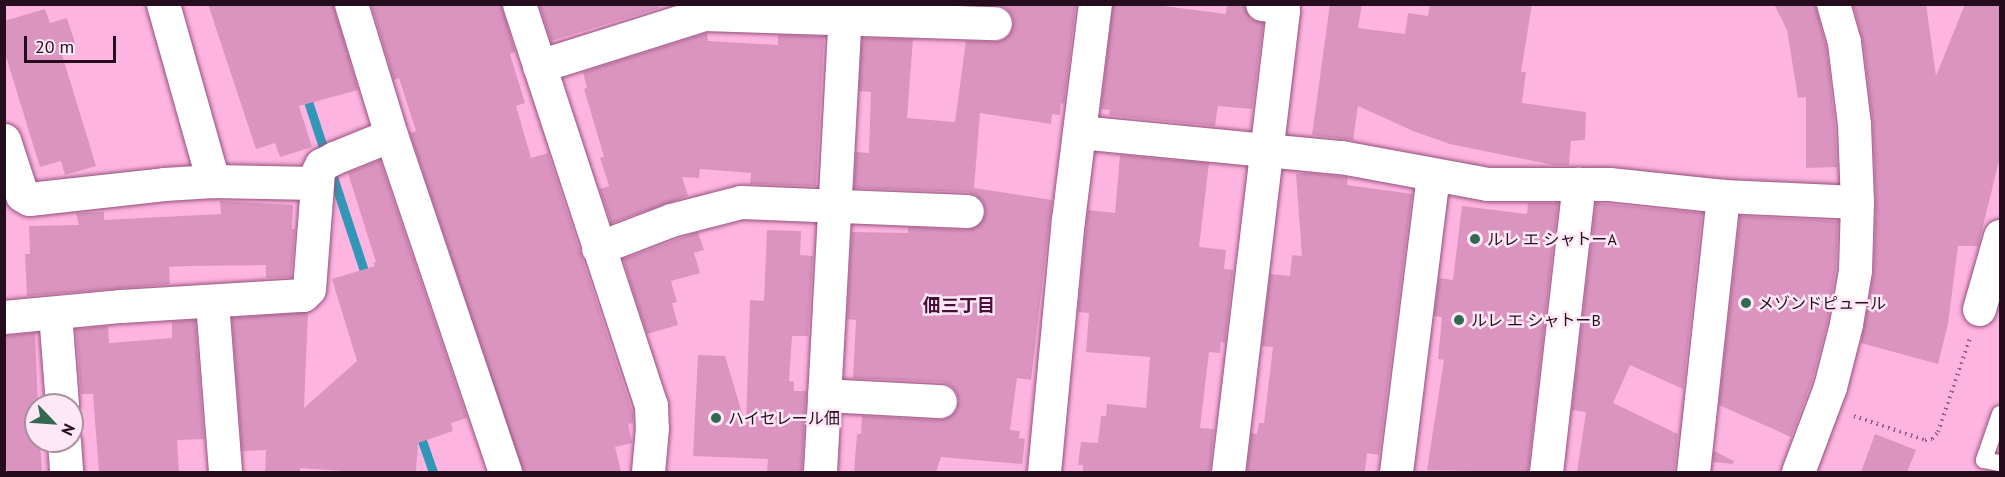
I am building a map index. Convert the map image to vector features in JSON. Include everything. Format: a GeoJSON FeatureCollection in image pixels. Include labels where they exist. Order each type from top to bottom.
{"type":"FeatureCollection","features":[{"type":"Feature","properties":{"kind":"street"},"geometry":{"type":"LineString","coordinates":[[163,4],[213,181]]}},
{"type":"Feature","properties":{"kind":"street"},"geometry":{"type":"LineString","coordinates":[[351,4],[391,135],[505,472]]}},
{"type":"Feature","properties":{"kind":"street"},"geometry":{"type":"LineString","coordinates":[[519,4],[651,405],[652,428],[648,472]]}},
{"type":"Feature","properties":{"kind":"street"},"geometry":{"type":"LineString","coordinates":[[1044,472],[1079,132],[1095,4]]}},
{"type":"Feature","properties":{"kind":"street"},"geometry":{"type":"LineString","coordinates":[[1228,472],[1283,10],[1280,6],[1262,4]]}},
{"type":"Feature","properties":{"kind":"street"},"geometry":{"type":"LineString","coordinates":[[1798,472],[1824,406],[1839,356],[1851,296],[1857,202],[1850,77],[1844,42],[1833,4]]}},
{"type":"Feature","properties":{"kind":"street"},"geometry":{"type":"LineString","coordinates":[[539,66],[704,14],[845,11],[995,23]]}},
{"type":"Feature","properties":{"kind":"street"},"geometry":{"type":"LineString","coordinates":[[820,472],[845,11]]}},
{"type":"Feature","properties":{"kind":"street"},"geometry":{"type":"LineString","coordinates":[[1079,132],[1341,157],[1433,176],[1488,184],[1620,185],[1723,196],[1857,202]]}},
{"type":"Feature","properties":{"kind":"street"},"geometry":{"type":"LineString","coordinates":[[4,317],[121,306],[303,295],[309,288],[315,183],[321,165],[391,135]]}},
{"type":"Feature","properties":{"kind":"street"},"geometry":{"type":"LineString","coordinates":[[4,140],[22,195],[29,199],[213,181],[315,183]]}},
{"type":"Feature","properties":{"kind":"street"},"geometry":{"type":"LineString","coordinates":[[1396,472],[1433,176]]}},
{"type":"Feature","properties":{"kind":"street"},"geometry":{"type":"LineString","coordinates":[[1546,472],[1579,184]]}},
{"type":"Feature","properties":{"kind":"street"},"geometry":{"type":"LineString","coordinates":[[1693,472],[1723,196]]}},
{"type":"Feature","properties":{"kind":"street"},"geometry":{"type":"LineString","coordinates":[[598,248],[681,218],[741,202],[967,211]]}},
{"type":"Feature","properties":{"kind":"street"},"geometry":{"type":"LineString","coordinates":[[1979,309],[2001,236]]}},
{"type":"Feature","properties":{"kind":"street"},"geometry":{"type":"LineString","coordinates":[[212,302],[225,472]]}},
{"type":"Feature","properties":{"kind":"street"},"geometry":{"type":"LineString","coordinates":[[55,313],[61,393]]}},
{"type":"Feature","properties":{"kind":"street"},"geometry":{"type":"LineString","coordinates":[[824,395],[940,400]]}},
{"type":"Feature","properties":{"kind":"street"},"geometry":{"type":"LineString","coordinates":[[65,453],[66,472]]}},
{"type":"Feature","properties":{"kind":"lane"},"geometry":{"type":"LineString","coordinates":[[1988,465],[2001,414]]}},
{"type":"Feature","properties":{"kind":"path"},"geometry":{"type":"LineString","coordinates":[[1824,406],[1925,440],[1932,439],[1958,376],[1979,309]]}},
{"type":"Feature","properties":{"kind":"building"},"geometry":{"type":"Polygon","coordinates":[[[208,4],[333,4],[358,90],[299,106],[312,147],[280,157],[275,143],[256,149],[208,4]]]}},
{"type":"Feature","properties":{"kind":"building"},"geometry":{"type":"Polygon","coordinates":[[[371,4],[501,4],[515,52],[510,54],[525,103],[516,106],[531,158],[548,153],[633,414],[633,423],[628,424],[632,443],[615,447],[621,472],[523,472],[410,133],[416,131],[399,78],[394,80],[371,4]]]}},
{"type":"Feature","properties":{"kind":"building"},"geometry":{"type":"Polygon","coordinates":[[[539,4],[659,4],[659,8],[551,41],[539,4]]]}},
{"type":"Feature","properties":{"kind":"building"},"geometry":{"type":"Polygon","coordinates":[[[997,4],[1076,4],[1064,104],[1061,103],[1060,115],[1052,114],[1051,124],[980,113],[974,188],[1052,200],[1031,380],[1017,378],[1010,430],[1020,431],[1019,438],[1025,439],[1022,464],[941,457],[936,472],[854,472],[857,434],[861,434],[862,416],[940,420],[955,412],[959,401],[951,386],[942,382],[853,378],[856,320],[847,319],[852,232],[908,233],[908,227],[967,230],[976,227],[982,221],[986,211],[983,202],[976,195],[968,192],[854,188],[856,152],[869,153],[871,92],[859,91],[862,38],[913,39],[907,118],[955,122],[966,41],[995,42],[1004,39],[1011,32],[1014,23],[1012,15],[1005,7],[997,4]]]}},
{"type":"Feature","properties":{"kind":"building"},"geometry":{"type":"Polygon","coordinates":[[[1113,4],[1148,4],[1226,14],[1227,4],[1244,4],[1250,19],[1263,23],[1252,109],[1218,106],[1215,126],[1109,115],[1110,110],[1101,109],[1113,4]]]}},
{"type":"Feature","properties":{"kind":"building"},"geometry":{"type":"Polygon","coordinates":[[[1330,4],[1362,4],[1358,28],[1405,34],[1408,13],[1428,16],[1430,4],[1532,4],[1521,72],[1526,72],[1522,103],[1586,112],[1585,140],[1571,141],[1569,165],[1553,165],[1450,144],[1413,131],[1358,106],[1353,140],[1312,135],[1330,4]]]}},
{"type":"Feature","properties":{"kind":"building"},"geometry":{"type":"Polygon","coordinates":[[[1774,4],[1815,4],[1826,46],[1837,167],[1806,168],[1806,97],[1798,98],[1787,30],[1774,4]]]}},
{"type":"Feature","properties":{"kind":"building"},"geometry":{"type":"Polygon","coordinates":[[[1853,4],[1926,4],[1936,76],[1965,4],[2001,4],[2001,153],[1978,246],[1958,246],[1948,324],[1938,364],[1861,343],[1874,273],[1876,201],[1873,122],[1863,40],[1853,4]]]}},
{"type":"Feature","properties":{"kind":"building"},"geometry":{"type":"Polygon","coordinates":[[[45,9],[50,23],[67,18],[75,43],[60,48],[96,166],[65,175],[61,161],[40,167],[4,50],[4,21],[45,9]]]}},
{"type":"Feature","properties":{"kind":"building"},"geometry":{"type":"Polygon","coordinates":[[[707,33],[708,41],[778,45],[778,35],[824,36],[816,186],[750,184],[751,173],[700,169],[699,178],[682,177],[688,196],[611,223],[600,189],[609,186],[600,158],[604,157],[584,89],[587,88],[583,72],[707,33]]]}},
{"type":"Feature","properties":{"kind":"building"},"geometry":{"type":"Polygon","coordinates":[[[1120,155],[1209,163],[1199,247],[1226,250],[1224,269],[1233,270],[1225,343],[1221,342],[1220,353],[1209,352],[1200,428],[1214,429],[1210,472],[1083,472],[1083,465],[1078,465],[1081,442],[1098,443],[1101,416],[1106,416],[1107,404],[1146,408],[1150,357],[1086,352],[1089,313],[1078,312],[1088,210],[1115,213],[1120,155]]]}},
{"type":"Feature","properties":{"kind":"building"},"geometry":{"type":"Polygon","coordinates":[[[380,160],[467,418],[451,423],[453,431],[418,443],[416,472],[357,472],[300,468],[300,472],[265,472],[266,450],[242,451],[232,318],[308,312],[304,408],[357,361],[332,279],[375,266],[373,263],[376,262],[348,173],[380,160]]]}},
{"type":"Feature","properties":{"kind":"building"},"geometry":{"type":"Polygon","coordinates":[[[1296,174],[1348,177],[1347,185],[1412,194],[1379,455],[1367,453],[1365,472],[1247,472],[1251,433],[1257,434],[1259,423],[1264,423],[1273,347],[1262,346],[1270,274],[1290,276],[1292,255],[1302,256],[1296,174]]]}},
{"type":"Feature","properties":{"kind":"building"},"geometry":{"type":"Polygon","coordinates":[[[220,201],[293,205],[292,229],[295,229],[291,277],[266,278],[266,265],[169,267],[170,284],[27,296],[25,254],[30,254],[29,226],[79,225],[76,213],[104,212],[104,220],[221,214],[220,201]]]}},
{"type":"Feature","properties":{"kind":"building"},"geometry":{"type":"Polygon","coordinates":[[[1528,203],[1558,203],[1528,472],[1427,470],[1444,360],[1438,359],[1442,317],[1434,316],[1439,278],[1453,280],[1462,206],[1527,214],[1528,203]]]}},
{"type":"Feature","properties":{"kind":"building"},"geometry":{"type":"Polygon","coordinates":[[[1596,203],[1702,213],[1683,389],[1630,365],[1613,403],[1678,434],[1674,472],[1577,472],[1586,412],[1572,410],[1596,203]]]}},
{"type":"Feature","properties":{"kind":"building"},"geometry":{"type":"Polygon","coordinates":[[[1740,216],[1838,221],[1836,268],[1828,320],[1812,381],[1791,437],[1719,405],[1740,216]]]}},
{"type":"Feature","properties":{"kind":"building"},"geometry":{"type":"Polygon","coordinates":[[[767,230],[801,231],[800,255],[813,256],[808,336],[792,336],[789,381],[794,382],[794,391],[806,391],[802,472],[767,472],[768,459],[693,456],[698,355],[725,356],[746,426],[750,300],[764,301],[767,230]]]}},
{"type":"Feature","properties":{"kind":"building"},"geometry":{"type":"Polygon","coordinates":[[[698,232],[704,250],[694,253],[700,273],[671,281],[677,302],[672,303],[678,325],[647,334],[623,259],[698,232]]]}},
{"type":"Feature","properties":{"kind":"building"},"geometry":{"type":"Polygon","coordinates":[[[195,320],[204,439],[177,440],[179,472],[99,472],[93,394],[81,393],[76,329],[108,326],[109,343],[172,338],[172,322],[195,320]]]}},
{"type":"Feature","properties":{"kind":"building"},"geometry":{"type":"Polygon","coordinates":[[[35,333],[38,393],[24,393],[24,453],[41,453],[42,472],[7,472],[4,450],[4,336],[35,333]]]}},
{"type":"Feature","properties":{"kind":"building"},"geometry":{"type":"Polygon","coordinates":[[[1875,434],[1916,450],[1907,472],[1861,472],[1875,434]]]}},
{"type":"Feature","properties":{"kind":"building"},"geometry":{"type":"Polygon","coordinates":[[[1714,451],[1734,461],[1733,464],[1713,462],[1714,451]]]}},
{"type":"Feature","properties":{"kind":"waterway"},"geometry":{"type":"LineString","coordinates":[[305,92],[323,147]]}},
{"type":"Feature","properties":{"kind":"waterway"},"geometry":{"type":"LineString","coordinates":[[332,174],[367,280]]}},
{"type":"Feature","properties":{"kind":"waterway"},"geometry":{"type":"LineString","coordinates":[[419,432],[433,472]]}},
{"type":"Feature","properties":{"kind":"place","name":"ルレ エ シャトーA"},"geometry":{"type":"Point","coordinates":[1475,239]}},
{"type":"Feature","properties":{"kind":"place","name":"メゾンドピュール"},"geometry":{"type":"Point","coordinates":[1746,303]}},
{"type":"Feature","properties":{"kind":"place","name":"ルレ エ シャトーB"},"geometry":{"type":"Point","coordinates":[1459,320]}},
{"type":"Feature","properties":{"kind":"place","name":"ハイセレール佃"},"geometry":{"type":"Point","coordinates":[716,418]}},
{"type":"Feature","properties":{"kind":"district","name":"佃三丁目"},"geometry":{"type":"Point","coordinates":[959,306]}}]}
